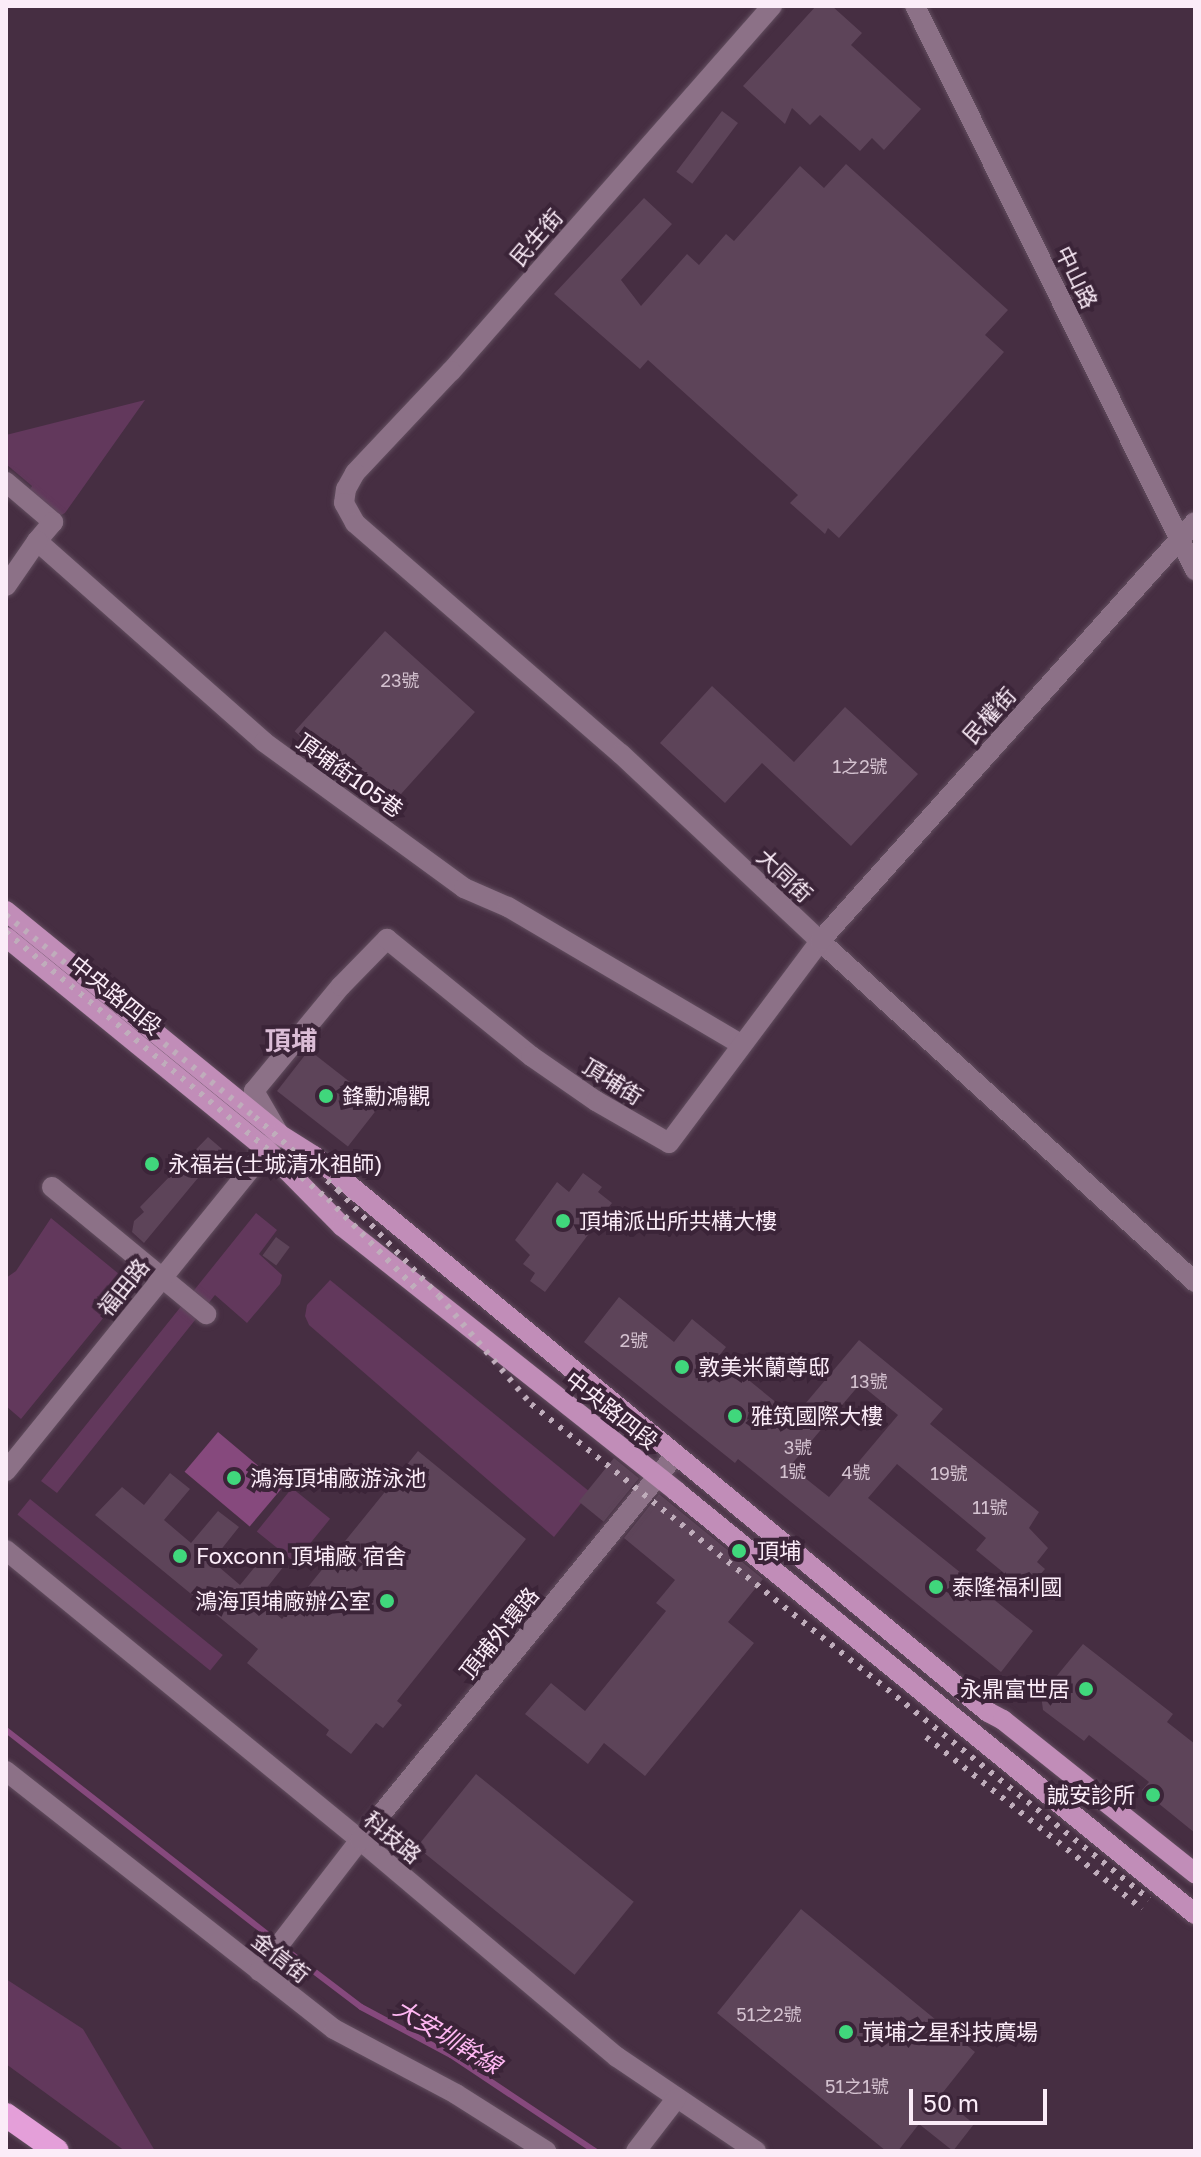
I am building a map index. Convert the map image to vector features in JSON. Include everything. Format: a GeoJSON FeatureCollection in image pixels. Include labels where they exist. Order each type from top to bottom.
{"type":"FeatureCollection","features":[{"type":"Feature","properties":{"kind":"highway"},"geometry":{"type":"LineString","coordinates":[[6,2115],[57,2151]]}},
{"type":"Feature","properties":{"kind":"main road","name":"中央路四段"},"geometry":{"type":"LineString","coordinates":[[6,911],[272,1141],[342,1226],[658,1477],[1195,1914]]}},
{"type":"Feature","properties":{"kind":"main road","name":"中央路四段"},"geometry":{"type":"LineString","coordinates":[[6,937],[272,1141],[314,1156],[988,1712],[1003,1720],[1195,1873]]}},
{"type":"Feature","properties":{"kind":"street","name":"民生街"},"geometry":{"type":"LineString","coordinates":[[344,503],[346,489],[355,473],[451,371],[772,6]]}},
{"type":"Feature","properties":{"kind":"street","name":"中山路"},"geometry":{"type":"LineString","coordinates":[[915,6],[1195,570]]}},
{"type":"Feature","properties":{"kind":"street"},"geometry":{"type":"LineString","coordinates":[[6,482],[53,522],[6,586]]}},
{"type":"Feature","properties":{"kind":"street","name":"大同街"},"geometry":{"type":"LineString","coordinates":[[344,503],[355,523],[621,754],[820,941],[1195,1282]]}},
{"type":"Feature","properties":{"kind":"street","name":"民權街"},"geometry":{"type":"LineString","coordinates":[[820,941],[1195,522]]}},
{"type":"Feature","properties":{"kind":"street","name":"頂埔街105巷"},"geometry":{"type":"LineString","coordinates":[[37,541],[264,742],[464,888],[508,907],[741,1044]]}},
{"type":"Feature","properties":{"kind":"street","name":"頂埔街"},"geometry":{"type":"LineString","coordinates":[[272,1141],[254,1091],[341,986],[387,939],[531,1056],[596,1101],[669,1143],[820,941]]}},
{"type":"Feature","properties":{"kind":"street","name":"福田路"},"geometry":{"type":"LineString","coordinates":[[6,1471],[272,1141]]}},
{"type":"Feature","properties":{"kind":"street"},"geometry":{"type":"LineString","coordinates":[[52,1187],[206,1314]]}},
{"type":"Feature","properties":{"kind":"street","name":"頂埔外環路"},"geometry":{"type":"LineString","coordinates":[[259,1971],[360,1840],[674,1456]]}},
{"type":"Feature","properties":{"kind":"street","name":"科技路"},"geometry":{"type":"LineString","coordinates":[[6,1550],[360,1840],[617,2057],[756,2151]]}},
{"type":"Feature","properties":{"kind":"street","name":"金信街"},"geometry":{"type":"LineString","coordinates":[[6,1771],[334,2029],[456,2094],[546,2151]]}},
{"type":"Feature","properties":{"kind":"street"},"geometry":{"type":"LineString","coordinates":[[636,2151],[676,2099]]}},
{"type":"Feature","properties":{"kind":"shaded area"},"geometry":{"type":"Polygon","coordinates":[[[145,400],[65,513],[59,516],[28,493],[32,486],[6,464],[6,435],[145,400]]]}},
{"type":"Feature","properties":{"kind":"shaded area"},"geometry":{"type":"Polygon","coordinates":[[[256,1213],[277,1230],[259,1254],[282,1275],[280,1284],[247,1323],[215,1295],[57,1493],[41,1481],[256,1213]]]}},
{"type":"Feature","properties":{"kind":"shaded area"},"geometry":{"type":"Polygon","coordinates":[[[51,1218],[131,1284],[21,1419],[6,1406],[6,1278],[16,1271],[51,1218]]]}},
{"type":"Feature","properties":{"kind":"shaded area"},"geometry":{"type":"Polygon","coordinates":[[[330,1280],[590,1492],[554,1537],[309,1325],[305,1316],[307,1305],[330,1280]]]}},
{"type":"Feature","properties":{"kind":"shaded area","name":"鴻海頂埔廠游泳池"},"geometry":{"type":"Polygon","coordinates":[[[218,1432],[283,1487],[250,1526],[185,1472],[218,1432]]]}},
{"type":"Feature","properties":{"kind":"shaded area"},"geometry":{"type":"Polygon","coordinates":[[[292,1488],[330,1519],[295,1562],[257,1532],[292,1488]]]}},
{"type":"Feature","properties":{"kind":"shaded area"},"geometry":{"type":"Polygon","coordinates":[[[30,1499],[223,1655],[210,1671],[17,1515],[30,1499]]]}},
{"type":"Feature","properties":{"kind":"shaded area"},"geometry":{"type":"Polygon","coordinates":[[[6,1979],[83,2029],[155,2151],[125,2151],[6,2064],[6,1979]]]}},
{"type":"Feature","properties":{"kind":"building"},"geometry":{"type":"Polygon","coordinates":[[[816,6],[832,6],[862,33],[851,45],[921,109],[884,150],[872,138],[860,151],[820,115],[810,125],[792,108],[785,124],[743,86],[816,6]]]}},
{"type":"Feature","properties":{"kind":"building"},"geometry":{"type":"Polygon","coordinates":[[[722,111],[738,123],[692,184],[676,172],[722,111]]]}},
{"type":"Feature","properties":{"kind":"building"},"geometry":{"type":"Polygon","coordinates":[[[846,164],[1008,310],[985,335],[1004,352],[839,538],[828,528],[825,534],[790,503],[798,495],[648,360],[640,369],[554,294],[644,198],[672,224],[621,280],[641,306],[687,254],[699,265],[726,234],[734,241],[800,166],[824,188],[846,164]]]}},
{"type":"Feature","properties":{"kind":"building"},"geometry":{"type":"Polygon","coordinates":[[[385,631],[475,712],[385,812],[295,731],[385,631]]]}},
{"type":"Feature","properties":{"kind":"building"},"geometry":{"type":"Polygon","coordinates":[[[712,686],[794,762],[845,707],[918,774],[851,846],[762,763],[725,803],[660,743],[712,686]]]}},
{"type":"Feature","properties":{"kind":"building","name":"鋒勳鴻觀"},"geometry":{"type":"Polygon","coordinates":[[[309,1050],[380,1105],[348,1146],[277,1091],[309,1050]]]}},
{"type":"Feature","properties":{"kind":"building"},"geometry":{"type":"Polygon","coordinates":[[[208,1137],[222,1149],[144,1243],[132,1232],[134,1221],[144,1212],[140,1207],[208,1137]]]}},
{"type":"Feature","properties":{"kind":"building","name":"頂埔派出所共構大樓"},"geometry":{"type":"Polygon","coordinates":[[[583,1173],[602,1187],[598,1192],[612,1203],[545,1292],[530,1281],[535,1273],[523,1264],[530,1255],[515,1240],[557,1182],[569,1192],[583,1173]]]}},
{"type":"Feature","properties":{"kind":"building"},"geometry":{"type":"Polygon","coordinates":[[[276,1237],[290,1247],[276,1266],[262,1256],[276,1237]]]}},
{"type":"Feature","properties":{"kind":"building"},"geometry":{"type":"Polygon","coordinates":[[[619,1297],[674,1342],[692,1319],[726,1347],[719,1356],[794,1417],[859,1340],[943,1409],[930,1424],[1039,1512],[1029,1528],[1048,1548],[1037,1562],[1045,1569],[1026,1591],[976,1550],[986,1538],[897,1464],[868,1498],[1033,1631],[1001,1672],[738,1459],[735,1463],[584,1342],[619,1297]],[[860,1384],[790,1466],[829,1497],[898,1415],[860,1384]]]}},
{"type":"Feature","properties":{"kind":"building","name":"鴻海頂埔廠辦公室"},"geometry":{"type":"Polygon","coordinates":[[[418,1451],[526,1539],[397,1701],[402,1705],[383,1728],[376,1723],[351,1754],[326,1735],[329,1730],[247,1663],[258,1649],[95,1515],[122,1487],[144,1505],[170,1473],[190,1489],[164,1520],[191,1543],[218,1511],[239,1527],[212,1561],[240,1585],[267,1552],[284,1566],[258,1599],[282,1619],[418,1451]]]}},
{"type":"Feature","properties":{"kind":"building"},"geometry":{"type":"Polygon","coordinates":[[[614,1458],[639,1478],[604,1522],[579,1502],[614,1458]]]}},
{"type":"Feature","properties":{"kind":"building"},"geometry":{"type":"Polygon","coordinates":[[[659,1494],[763,1579],[728,1622],[754,1643],[645,1776],[604,1743],[588,1764],[525,1714],[551,1683],[585,1711],[666,1611],[656,1603],[675,1580],[624,1538],[659,1494]]]}},
{"type":"Feature","properties":{"kind":"building"},"geometry":{"type":"Polygon","coordinates":[[[1083,1644],[1173,1714],[1167,1722],[1195,1744],[1195,1833],[1142,1790],[1149,1782],[1089,1735],[1084,1741],[1043,1710],[1041,1695],[1083,1644]]]}},
{"type":"Feature","properties":{"kind":"building"},"geometry":{"type":"Polygon","coordinates":[[[476,1774],[634,1902],[575,1975],[417,1847],[476,1774]]]}},
{"type":"Feature","properties":{"kind":"building","name":"嵿埔之星科技廣場"},"geometry":{"type":"Polygon","coordinates":[[[801,1909],[975,2052],[940,2096],[974,2124],[953,2151],[919,2124],[898,2151],[886,2151],[717,2013],[801,1909]]]}},
{"type":"Feature","properties":{"kind":"waterway","name":"大安圳幹線"},"geometry":{"type":"LineString","coordinates":[[6,1730],[268,1935]]}},
{"type":"Feature","properties":{"kind":"waterway","name":"大安圳幹線"},"geometry":{"type":"LineString","coordinates":[[286,1950],[361,2007],[451,2055],[595,2151]]}},
{"type":"Feature","properties":{"kind":"railway"},"geometry":{"type":"LineString","coordinates":[[6,915],[255,1117],[338,1190],[439,1296],[531,1404],[1149,1899]]}},
{"type":"Feature","properties":{"kind":"railway"},"geometry":{"type":"LineString","coordinates":[[6,932],[328,1199],[419,1292]]}},
{"type":"Feature","properties":{"kind":"railway"},"geometry":{"type":"LineString","coordinates":[[926,1737],[1142,1909]]}},
{"type":"Feature","properties":{"kind":"place","name":"鋒勳鴻觀"},"geometry":{"type":"Point","coordinates":[326,1096]}},
{"type":"Feature","properties":{"kind":"place","name":"永福岩(土城清水祖師)"},"geometry":{"type":"Point","coordinates":[152,1164]}},
{"type":"Feature","properties":{"kind":"place","name":"頂埔派出所共構大樓"},"geometry":{"type":"Point","coordinates":[563,1221]}},
{"type":"Feature","properties":{"kind":"place","name":"敦美米蘭尊邸"},"geometry":{"type":"Point","coordinates":[682,1367]}},
{"type":"Feature","properties":{"kind":"place","name":"雅筑國際大樓"},"geometry":{"type":"Point","coordinates":[735,1416]}},
{"type":"Feature","properties":{"kind":"place","name":"鴻海頂埔廠游泳池"},"geometry":{"type":"Point","coordinates":[234,1478]}},
{"type":"Feature","properties":{"kind":"place","name":"頂埔"},"geometry":{"type":"Point","coordinates":[739,1551]}},
{"type":"Feature","properties":{"kind":"place","name":"Foxconn 頂埔廠 宿舍"},"geometry":{"type":"Point","coordinates":[180,1556]}},
{"type":"Feature","properties":{"kind":"place","name":"泰隆福利國"},"geometry":{"type":"Point","coordinates":[936,1587]}},
{"type":"Feature","properties":{"kind":"place","name":"鴻海頂埔廠辦公室"},"geometry":{"type":"Point","coordinates":[387,1601]}},
{"type":"Feature","properties":{"kind":"place","name":"永鼎富世居"},"geometry":{"type":"Point","coordinates":[1086,1689]}},
{"type":"Feature","properties":{"kind":"place","name":"誠安診所"},"geometry":{"type":"Point","coordinates":[1153,1795]}},
{"type":"Feature","properties":{"kind":"place","name":"嵿埔之星科技廣場"},"geometry":{"type":"Point","coordinates":[846,2032]}},
{"type":"Feature","properties":{"kind":"district","name":"頂埔"},"geometry":{"type":"Point","coordinates":[291,1041]}}]}
